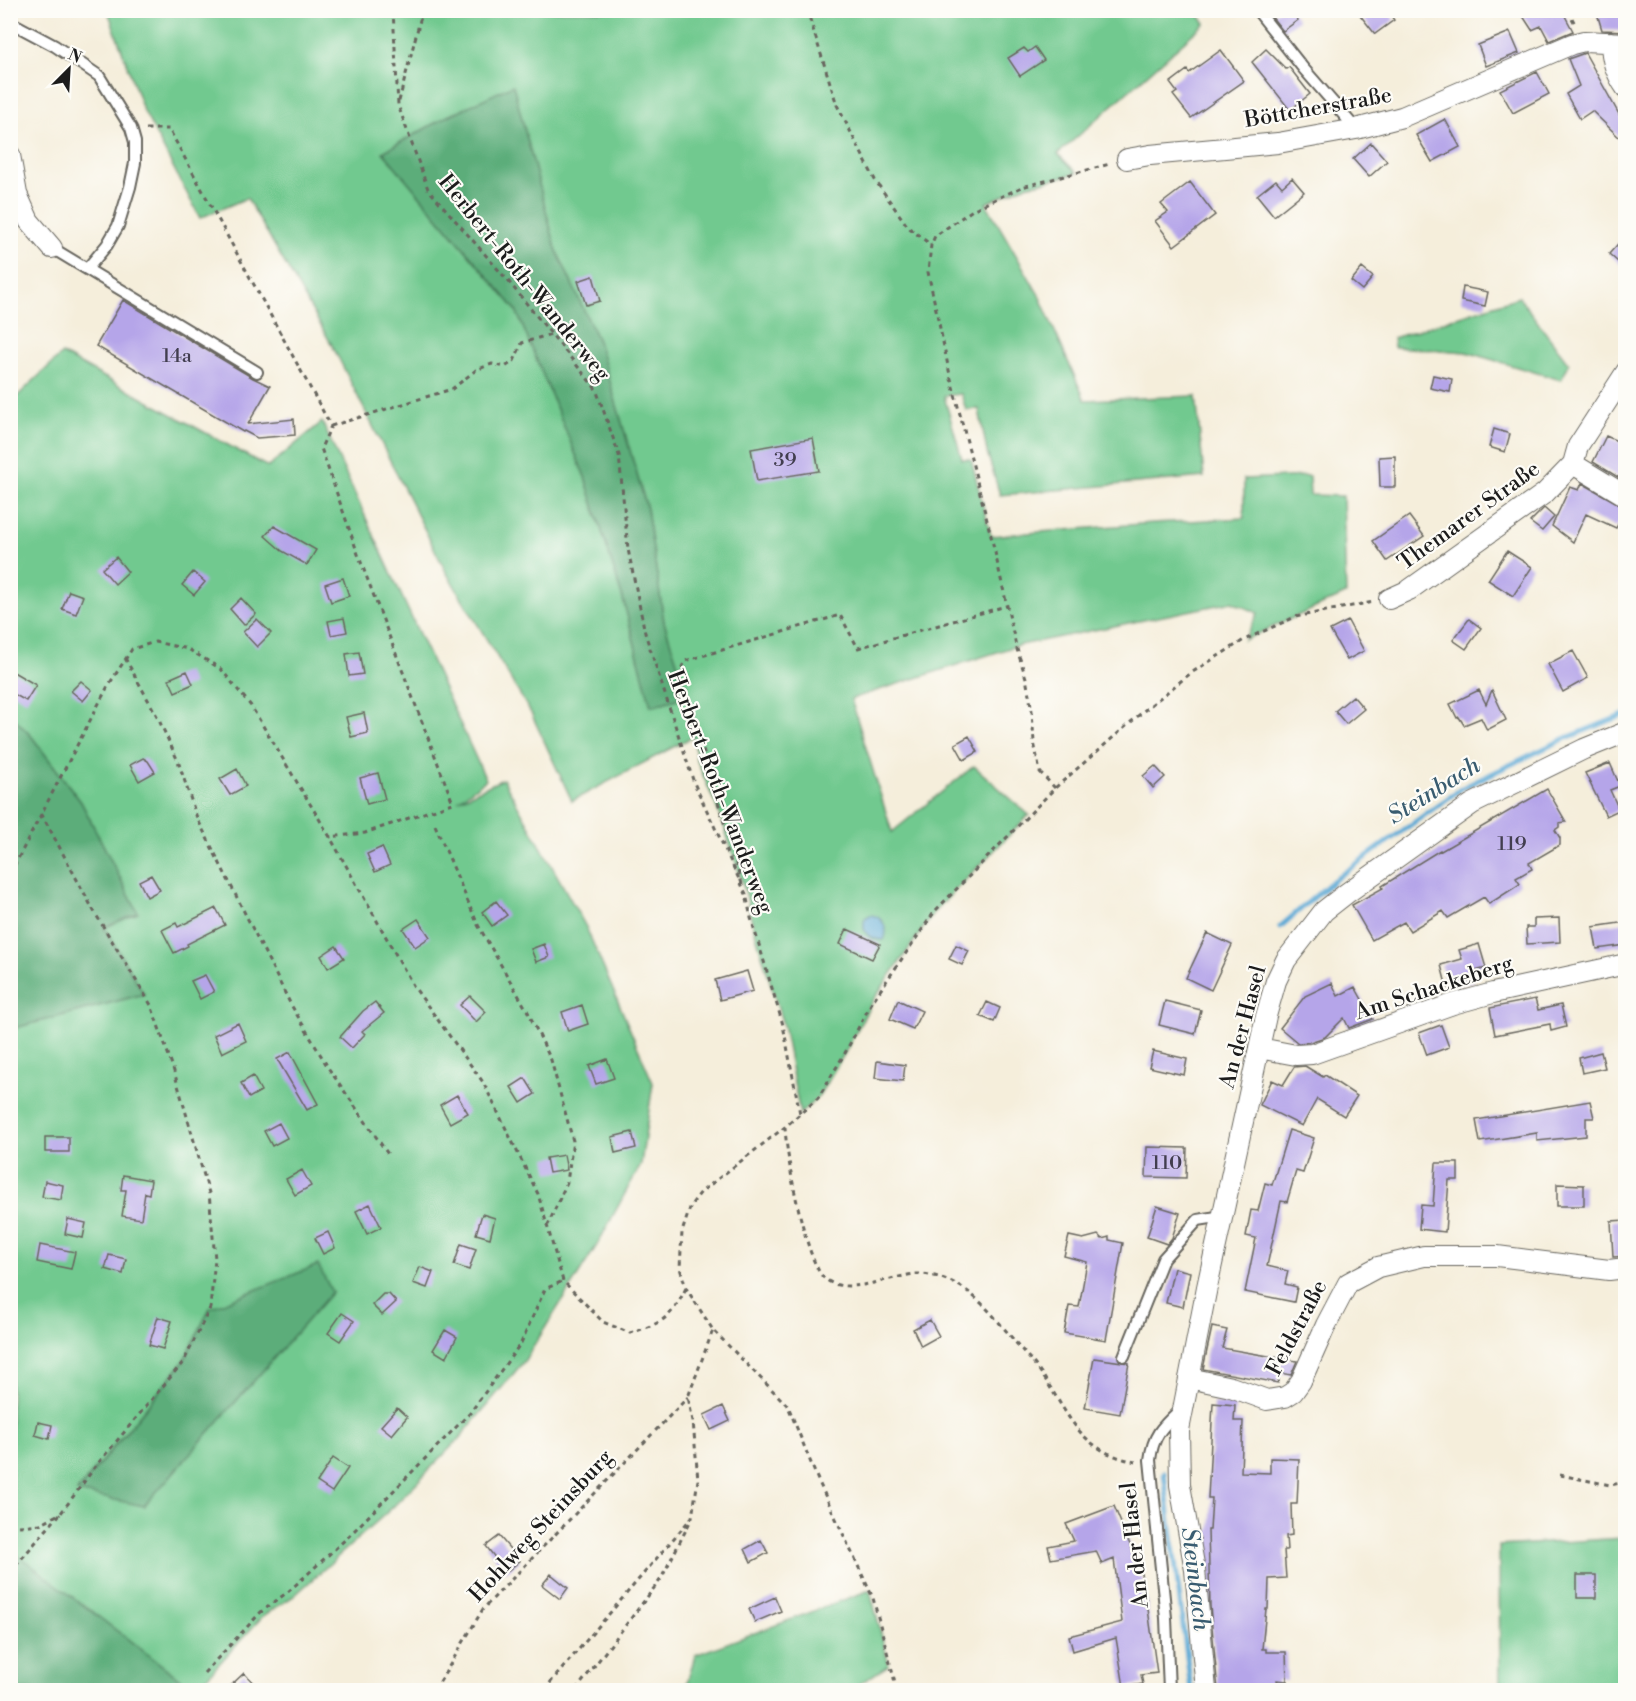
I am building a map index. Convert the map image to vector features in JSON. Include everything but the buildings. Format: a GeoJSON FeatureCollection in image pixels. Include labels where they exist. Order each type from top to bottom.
{"type":"FeatureCollection","features":[{"type":"Feature","properties":{"kind":"street","name":"Böttcherstraße"},"geometry":{"type":"LineString","coordinates":[[1127,159],[1278,143],[1356,129],[1402,117],[1572,44],[1584,41],[1618,43],[1611,56],[1619,79],[1626,88]]}},
{"type":"Feature","properties":{"kind":"street"},"geometry":{"type":"LineString","coordinates":[[10,155],[17,194],[29,221],[52,248]]}},
{"type":"Feature","properties":{"kind":"street","name":"Themarer Straße"},"geometry":{"type":"LineString","coordinates":[[1389,599],[1409,590],[1545,493],[1573,464],[1578,446],[1626,372]]}},
{"type":"Feature","properties":{"kind":"street"},"geometry":{"type":"LineString","coordinates":[[1573,464],[1626,496]]}},
{"type":"Feature","properties":{"kind":"street","name":"An der Hasel"},"geometry":{"type":"LineString","coordinates":[[1206,1690],[1195,1570],[1180,1485],[1179,1430],[1266,1016],[1281,970],[1299,941],[1324,911],[1372,874],[1472,804],[1584,749],[1626,732]]}},
{"type":"Feature","properties":{"kind":"street","name":"Am Schackeberg"},"geometry":{"type":"LineString","coordinates":[[1259,1048],[1296,1055],[1312,1054],[1483,996],[1626,963]]}},
{"type":"Feature","properties":{"kind":"street","name":"Feldstraße"},"geometry":{"type":"LineString","coordinates":[[1189,1378],[1231,1387],[1267,1400],[1285,1397],[1293,1392],[1301,1381],[1348,1283],[1378,1267],[1424,1256],[1497,1256],[1609,1270],[1626,1268]]}},
{"type":"Feature","properties":{"kind":"lane"},"geometry":{"type":"LineString","coordinates":[[1257,10],[1356,129]]}},
{"type":"Feature","properties":{"kind":"lane"},"geometry":{"type":"LineString","coordinates":[[10,22],[55,46],[99,76],[131,128],[135,142],[135,163],[124,209],[118,226],[107,245],[87,269]]}},
{"type":"Feature","properties":{"kind":"lane"},"geometry":{"type":"LineString","coordinates":[[52,248],[257,372]]}},
{"type":"Feature","properties":{"kind":"lane"},"geometry":{"type":"LineString","coordinates":[[1124,1356],[1163,1259],[1198,1220],[1223,1216]]}},
{"type":"Feature","properties":{"kind":"lane","name":"An der Hasel"},"geometry":{"type":"LineString","coordinates":[[1169,1690],[1166,1618],[1150,1460],[1155,1436],[1164,1424],[1183,1407]]}},
{"type":"Feature","properties":{"kind":"path","name":"Herbert-Roth-Wanderweg"},"geometry":{"type":"LineString","coordinates":[[393,10],[398,105],[428,189],[509,282],[596,390],[619,455],[628,549],[645,633],[694,783],[746,894],[783,1025],[800,1114]]}},
{"type":"Feature","properties":{"kind":"path"},"geometry":{"type":"LineString","coordinates":[[398,105],[420,20],[425,10]]}},
{"type":"Feature","properties":{"kind":"path"},"geometry":{"type":"LineString","coordinates":[[807,10],[837,105],[875,180],[908,227],[931,245]]}},
{"type":"Feature","properties":{"kind":"path"},"geometry":{"type":"LineString","coordinates":[[131,128],[169,129],[331,426]]}},
{"type":"Feature","properties":{"kind":"path"},"geometry":{"type":"LineString","coordinates":[[1055,788],[1040,772],[1026,678],[1016,646],[950,375],[928,272],[931,245],[935,236],[974,209],[1022,187],[1127,159]]}},
{"type":"Feature","properties":{"kind":"path"},"geometry":{"type":"LineString","coordinates":[[330,837],[366,833],[453,803],[359,557],[321,448],[331,426],[452,390],[476,370],[492,364],[505,367],[514,361],[522,343],[551,334]]}},
{"type":"Feature","properties":{"kind":"path"},"geometry":{"type":"LineString","coordinates":[[897,1690],[873,1598],[817,1478],[788,1406],[713,1330],[686,1288],[680,1268],[682,1232],[691,1205],[701,1191],[786,1127],[818,1098],[872,1002],[935,911],[1055,788],[1182,680],[1244,640],[1295,617],[1389,599]]}},
{"type":"Feature","properties":{"kind":"path"},"geometry":{"type":"LineString","coordinates":[[746,894],[680,671],[685,661],[840,615],[858,648],[1007,606]]}},
{"type":"Feature","properties":{"kind":"path"},"geometry":{"type":"LineString","coordinates":[[10,874],[125,658],[132,649],[155,642],[188,649],[221,669],[251,706],[330,837],[414,987],[483,1082],[538,1194],[563,1281],[603,1322],[630,1333],[658,1324],[676,1308],[686,1288]]}},
{"type":"Feature","properties":{"kind":"path"},"geometry":{"type":"LineString","coordinates":[[125,658],[157,716],[178,761],[197,818],[290,1003],[329,1069],[390,1157]]}},
{"type":"Feature","properties":{"kind":"path"},"geometry":{"type":"LineString","coordinates":[[10,1572],[61,1513],[95,1467],[184,1361],[210,1308],[214,1259],[209,1193],[173,1068],[151,1005],[95,913],[41,813]]}},
{"type":"Feature","properties":{"kind":"path"},"geometry":{"type":"LineString","coordinates":[[435,825],[478,925],[528,1011],[551,1060],[573,1141],[567,1182],[548,1227]]}},
{"type":"Feature","properties":{"kind":"path"},"geometry":{"type":"LineString","coordinates":[[786,1127],[788,1154],[809,1249],[812,1259],[824,1278],[838,1284],[866,1285],[918,1274],[944,1279],[967,1290],[995,1318],[1042,1375],[1060,1405],[1089,1442],[1115,1458],[1142,1463],[1150,1460]]}},
{"type":"Feature","properties":{"kind":"path"},"geometry":{"type":"LineString","coordinates":[[204,1673],[261,1612],[289,1591],[348,1537],[470,1413],[520,1342],[545,1289],[563,1281]]}},
{"type":"Feature","properties":{"kind":"path"},"geometry":{"type":"LineString","coordinates":[[576,1690],[661,1579],[692,1517],[698,1480],[693,1421],[688,1397],[713,1330]]}},
{"type":"Feature","properties":{"kind":"path","name":"Hohlweg Steinsburg"},"geometry":{"type":"LineString","coordinates":[[435,1690],[483,1609],[688,1397]]}},
{"type":"Feature","properties":{"kind":"path"},"geometry":{"type":"LineString","coordinates":[[1560,1475],[1610,1485],[1626,1482]]}},
{"type":"Feature","properties":{"kind":"path"},"geometry":{"type":"LineString","coordinates":[[10,1527],[40,1524],[61,1513]]}},
{"type":"Feature","properties":{"kind":"path"},"geometry":{"type":"LineString","coordinates":[[544,1690],[692,1517]]}},
{"type":"Feature","properties":{"kind":"path"},"geometry":{"type":"LineString","coordinates":[[1104,1690],[1108,1686],[1114,1690]]}},
{"type":"Feature","properties":{"kind":"green space"},"geometry":{"type":"Polygon","coordinates":[[[108,11],[1195,11],[1205,23],[1058,154],[1077,173],[1022,187],[986,203],[1039,295],[1085,400],[1196,396],[1204,477],[1000,495],[987,452],[979,409],[966,410],[961,394],[944,396],[962,459],[971,459],[991,536],[1244,518],[1244,479],[1309,476],[1310,495],[1343,496],[1346,594],[1244,640],[1258,613],[1232,602],[1016,646],[851,699],[892,832],[974,766],[1029,815],[935,911],[872,1002],[818,1097],[800,1114],[783,1025],[746,894],[722,820],[696,758],[694,736],[572,801],[531,713],[446,572],[332,345],[247,198],[200,218],[143,110],[108,11]],[[513,86],[446,117],[383,152],[516,310],[585,477],[623,599],[651,706],[687,696],[664,622],[647,509],[598,341],[556,249],[513,86]]]}},
{"type":"Feature","properties":{"kind":"green space"},"geometry":{"type":"Polygon","coordinates":[[[513,85],[556,249],[598,341],[647,509],[664,622],[688,696],[651,706],[623,599],[585,477],[516,310],[383,152],[446,117],[513,85]]]}},
{"type":"Feature","properties":{"kind":"green space"},"geometry":{"type":"Polygon","coordinates":[[[1519,297],[1569,364],[1561,380],[1466,352],[1394,347],[1393,338],[1519,297]]]}},
{"type":"Feature","properties":{"kind":"green space"},"geometry":{"type":"Polygon","coordinates":[[[62,354],[268,467],[322,422],[486,780],[458,800],[503,779],[586,927],[653,1083],[641,1164],[597,1245],[525,1360],[457,1441],[393,1507],[294,1596],[263,1616],[207,1677],[189,1686],[11,1550],[11,1029],[144,994],[104,927],[138,913],[81,802],[32,737],[11,715],[11,402],[62,354]],[[332,1292],[210,1308],[184,1361],[77,1491],[144,1506],[332,1292]]]}},
{"type":"Feature","properties":{"kind":"green space"},"geometry":{"type":"Polygon","coordinates":[[[11,715],[32,737],[81,802],[138,913],[104,928],[144,994],[11,1029],[11,715]]]}},
{"type":"Feature","properties":{"kind":"green space"},"geometry":{"type":"Polygon","coordinates":[[[318,1265],[332,1292],[144,1506],[77,1492],[184,1361],[210,1308],[318,1265]]]}},
{"type":"Feature","properties":{"kind":"green space"},"geometry":{"type":"Polygon","coordinates":[[[1624,1509],[1625,1690],[1500,1690],[1499,1546],[1623,1538],[1624,1509]]]}},
{"type":"Feature","properties":{"kind":"green space"},"geometry":{"type":"Polygon","coordinates":[[[11,1550],[189,1686],[186,1690],[11,1690],[11,1550]]]}},
{"type":"Feature","properties":{"kind":"green space"},"geometry":{"type":"Polygon","coordinates":[[[870,1590],[889,1665],[856,1686],[857,1690],[685,1690],[695,1655],[870,1590]]]}},
{"type":"Feature","properties":{"kind":"water"},"geometry":{"type":"Polygon","coordinates":[[[870,915],[875,916],[884,924],[886,932],[884,940],[874,939],[865,932],[865,918],[870,915]]]}},
{"type":"Feature","properties":{"kind":"waterway","name":"Steinbach"},"geometry":{"type":"LineString","coordinates":[[1280,927],[1334,880],[1462,788],[1564,739],[1626,714]]}},
{"type":"Feature","properties":{"kind":"waterway","name":"Steinbach"},"geometry":{"type":"LineString","coordinates":[[1164,1473],[1191,1690]]}}]}
